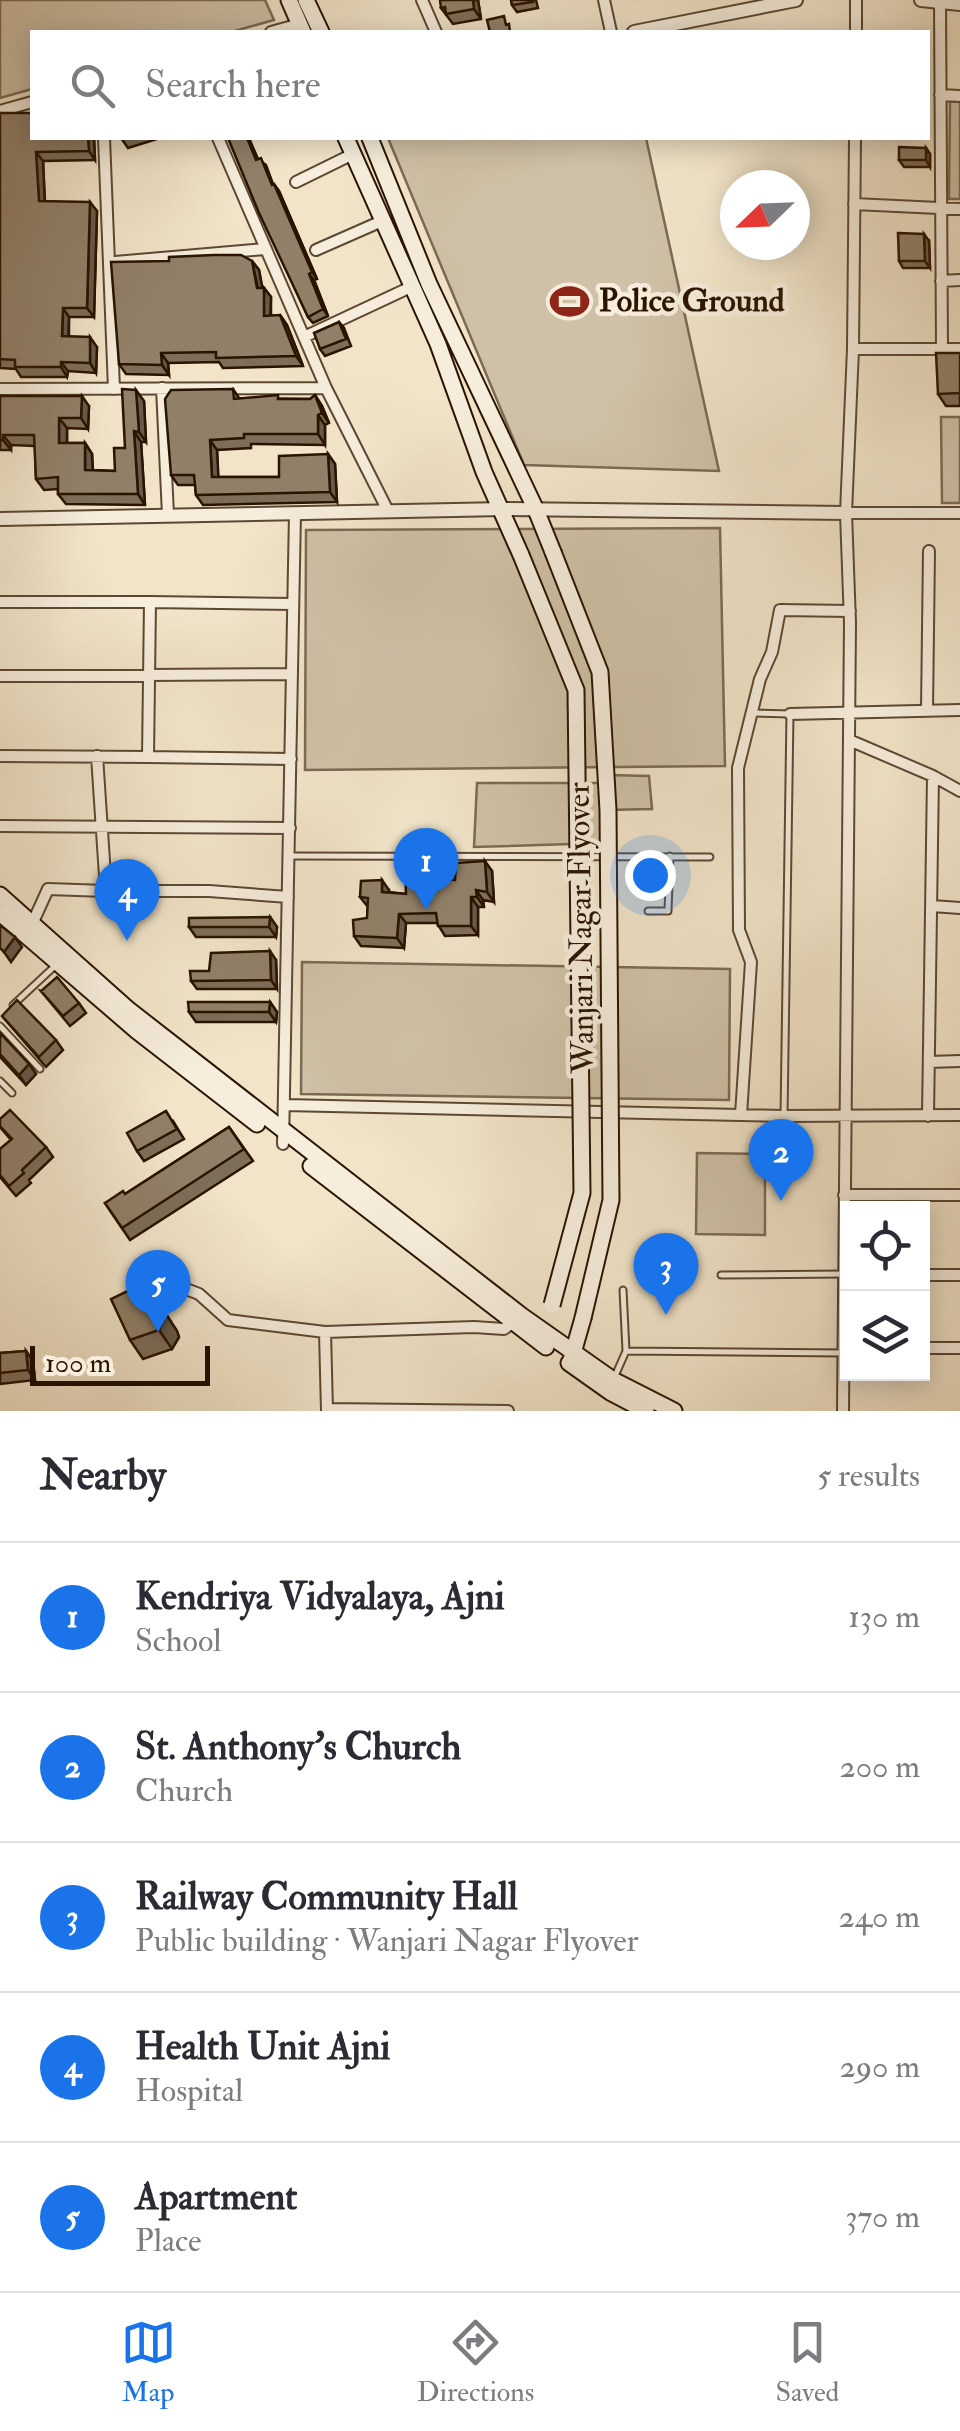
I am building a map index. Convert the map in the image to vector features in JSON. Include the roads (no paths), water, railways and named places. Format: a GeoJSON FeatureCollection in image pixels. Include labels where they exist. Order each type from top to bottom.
{"type":"FeatureCollection","features":[{"type":"Feature","properties":{"kind":"main road"},"geometry":{"type":"LineString","coordinates":[[289,0],[301,28]]}},
{"type":"Feature","properties":{"kind":"main road"},"geometry":{"type":"LineString","coordinates":[[306,0],[320,30]]}},
{"type":"Feature","properties":{"kind":"main road","name":"Wanjari Nagar Flyover"},"geometry":{"type":"LineString","coordinates":[[347,140],[438,344],[484,472],[504,509],[576,690],[582,1193],[542,1338]]}},
{"type":"Feature","properties":{"kind":"main road","name":"Wanjari Nagar Flyover"},"geometry":{"type":"LineString","coordinates":[[371,140],[429,284],[536,510],[600,672],[608,810],[612,1200],[572,1359]]}},
{"type":"Feature","properties":{"kind":"main road"},"geometry":{"type":"LineString","coordinates":[[0,895],[129,1010],[283,1138],[512,1322],[542,1338]]}},
{"type":"Feature","properties":{"kind":"main road"},"geometry":{"type":"LineString","coordinates":[[0,913],[137,1031],[542,1338],[646,1411]]}},
{"type":"Feature","properties":{"kind":"main road"},"geometry":{"type":"LineString","coordinates":[[572,1359],[674,1411]]}},
{"type":"Feature","properties":{"kind":"street"},"geometry":{"type":"LineString","coordinates":[[422,0],[435,30]]}},
{"type":"Feature","properties":{"kind":"street"},"geometry":{"type":"LineString","coordinates":[[604,0],[611,30]]}},
{"type":"Feature","properties":{"kind":"street"},"geometry":{"type":"LineString","coordinates":[[644,30],[796,0]]}},
{"type":"Feature","properties":{"kind":"street"},"geometry":{"type":"LineString","coordinates":[[856,0],[856,30]]}},
{"type":"Feature","properties":{"kind":"street"},"geometry":{"type":"LineString","coordinates":[[921,0],[953,2],[940,95],[942,348]]}},
{"type":"Feature","properties":{"kind":"street"},"geometry":{"type":"LineString","coordinates":[[940,95],[960,96]]}},
{"type":"Feature","properties":{"kind":"street"},"geometry":{"type":"LineString","coordinates":[[0,112],[30,103]]}},
{"type":"Feature","properties":{"kind":"street"},"geometry":{"type":"LineString","coordinates":[[104,140],[114,389]]}},
{"type":"Feature","properties":{"kind":"street"},"geometry":{"type":"LineString","coordinates":[[219,140],[326,388],[388,511]]}},
{"type":"Feature","properties":{"kind":"street"},"geometry":{"type":"LineString","coordinates":[[844,1201],[850,611],[846,513],[853,349],[855,140]]}},
{"type":"Feature","properties":{"kind":"street"},"geometry":{"type":"LineString","coordinates":[[296,182],[353,154]]}},
{"type":"Feature","properties":{"kind":"street"},"geometry":{"type":"LineString","coordinates":[[854,204],[960,209]]}},
{"type":"Feature","properties":{"kind":"street"},"geometry":{"type":"LineString","coordinates":[[316,250],[382,221]]}},
{"type":"Feature","properties":{"kind":"street"},"geometry":{"type":"LineString","coordinates":[[109,263],[264,249]]}},
{"type":"Feature","properties":{"kind":"street"},"geometry":{"type":"LineString","coordinates":[[941,280],[960,280]]}},
{"type":"Feature","properties":{"kind":"street"},"geometry":{"type":"LineString","coordinates":[[304,338],[413,286]]}},
{"type":"Feature","properties":{"kind":"street"},"geometry":{"type":"LineString","coordinates":[[853,349],[960,348]]}},
{"type":"Feature","properties":{"kind":"street"},"geometry":{"type":"LineString","coordinates":[[162,388],[168,515]]}},
{"type":"Feature","properties":{"kind":"street"},"geometry":{"type":"LineString","coordinates":[[0,389],[326,388]]}},
{"type":"Feature","properties":{"kind":"street"},"geometry":{"type":"LineString","coordinates":[[0,519],[504,509],[960,513]]}},
{"type":"Feature","properties":{"kind":"street"},"geometry":{"type":"LineString","coordinates":[[283,1138],[295,513]]}},
{"type":"Feature","properties":{"kind":"street"},"geometry":{"type":"LineString","coordinates":[[926,710],[929,551]]}},
{"type":"Feature","properties":{"kind":"street"},"geometry":{"type":"LineString","coordinates":[[0,602],[294,604]]}},
{"type":"Feature","properties":{"kind":"street"},"geometry":{"type":"LineString","coordinates":[[148,757],[150,602]]}},
{"type":"Feature","properties":{"kind":"street"},"geometry":{"type":"LineString","coordinates":[[742,1115],[751,962],[739,930],[738,768],[760,680],[772,652],[780,610],[850,611]]}},
{"type":"Feature","properties":{"kind":"street"},"geometry":{"type":"LineString","coordinates":[[0,676],[292,674]]}},
{"type":"Feature","properties":{"kind":"street"},"geometry":{"type":"LineString","coordinates":[[790,714],[960,710]]}},
{"type":"Feature","properties":{"kind":"street"},"geometry":{"type":"LineString","coordinates":[[849,740],[960,791]]}},
{"type":"Feature","properties":{"kind":"street"},"geometry":{"type":"LineString","coordinates":[[0,756],[291,760]]}},
{"type":"Feature","properties":{"kind":"street"},"geometry":{"type":"LineString","coordinates":[[96,756],[106,891]]}},
{"type":"Feature","properties":{"kind":"street"},"geometry":{"type":"LineString","coordinates":[[928,1116],[933,776]]}},
{"type":"Feature","properties":{"kind":"street"},"geometry":{"type":"LineString","coordinates":[[0,826],[290,828]]}},
{"type":"Feature","properties":{"kind":"street"},"geometry":{"type":"LineString","coordinates":[[33,922],[48,889],[209,891],[288,897]]}},
{"type":"Feature","properties":{"kind":"street"},"geometry":{"type":"LineString","coordinates":[[932,906],[960,908]]}},
{"type":"Feature","properties":{"kind":"street"},"geometry":{"type":"LineString","coordinates":[[929,1062],[960,1061]]}},
{"type":"Feature","properties":{"kind":"street"},"geometry":{"type":"LineString","coordinates":[[285,1105],[784,1116],[960,1115]]}},
{"type":"Feature","properties":{"kind":"street"},"geometry":{"type":"LineString","coordinates":[[844,1194],[960,1195]]}},
{"type":"Feature","properties":{"kind":"street"},"geometry":{"type":"LineString","coordinates":[[146,1270],[158,1268],[173,1284],[199,1294],[228,1320],[325,1332],[504,1329],[512,1322]]}},
{"type":"Feature","properties":{"kind":"street"},"geometry":{"type":"LineString","coordinates":[[930,1274],[960,1274]]}},
{"type":"Feature","properties":{"kind":"street"},"geometry":{"type":"LineString","coordinates":[[325,1332],[327,1410],[508,1411]]}},
{"type":"Feature","properties":{"kind":"street"},"geometry":{"type":"LineString","coordinates":[[930,1348],[960,1348]]}},
{"type":"Feature","properties":{"kind":"street"},"geometry":{"type":"LineString","coordinates":[[843,1381],[843,1411]]}},
{"type":"Feature","properties":{"kind":"lane"},"geometry":{"type":"LineString","coordinates":[[752,713],[790,714],[784,1116]]}},
{"type":"Feature","properties":{"kind":"lane"},"geometry":{"type":"LineString","coordinates":[[289,856],[710,856]]}},
{"type":"Feature","properties":{"kind":"lane"},"geometry":{"type":"LineString","coordinates":[[648,910],[668,910],[670,856]]}},
{"type":"Feature","properties":{"kind":"lane"},"geometry":{"type":"LineString","coordinates":[[10,1008],[50,967],[58,964]]}},
{"type":"Feature","properties":{"kind":"lane"},"geometry":{"type":"LineString","coordinates":[[0,1026],[40,1069]]}},
{"type":"Feature","properties":{"kind":"lane"},"geometry":{"type":"LineString","coordinates":[[0,1081],[12,1093]]}},
{"type":"Feature","properties":{"kind":"lane"},"geometry":{"type":"LineString","coordinates":[[721,1274],[840,1274]]}},
{"type":"Feature","properties":{"kind":"lane"},"geometry":{"type":"LineString","coordinates":[[613,1380],[626,1351],[623,1290]]}},
{"type":"Feature","properties":{"kind":"lane"},"geometry":{"type":"LineString","coordinates":[[626,1351],[840,1349]]}},
{"type":"Feature","properties":{"kind":"place","name":"Police Ground"},"geometry":{"type":"Point","coordinates":[569,301]}},
{"type":"Feature","properties":{"kind":"place","name":"Kendriya Vidyalaya, Ajni"},"geometry":{"type":"Point","coordinates":[426,910]}},
{"type":"Feature","properties":{"kind":"place","name":"Health Unit Ajni"},"geometry":{"type":"Point","coordinates":[127,941]}},
{"type":"Feature","properties":{"kind":"place","name":"St. Anthony's Church"},"geometry":{"type":"Point","coordinates":[781,1201]}},
{"type":"Feature","properties":{"kind":"place","name":"Railway Community Hall"},"geometry":{"type":"Point","coordinates":[666,1315]}},
{"type":"Feature","properties":{"kind":"place","name":"Apartment"},"geometry":{"type":"Point","coordinates":[158,1332]}}]}
